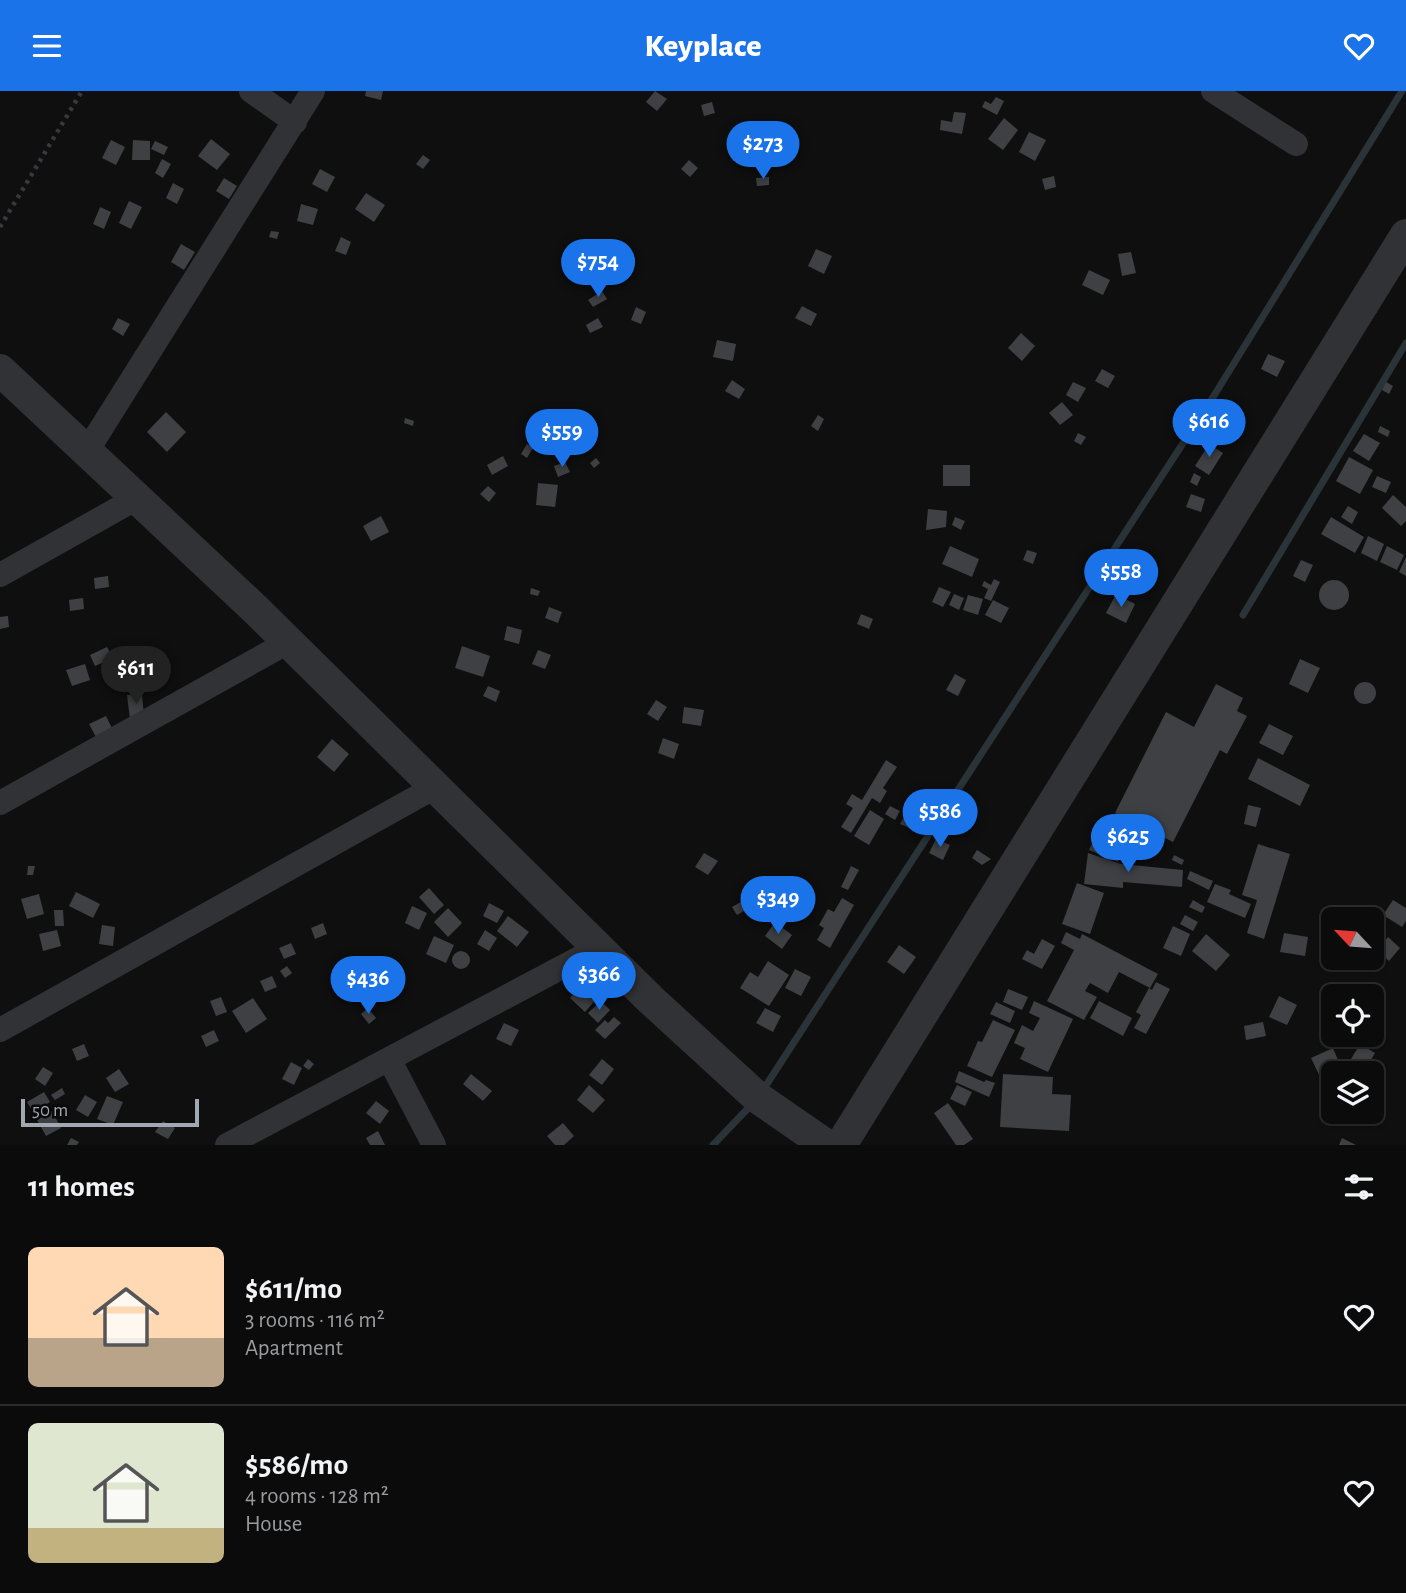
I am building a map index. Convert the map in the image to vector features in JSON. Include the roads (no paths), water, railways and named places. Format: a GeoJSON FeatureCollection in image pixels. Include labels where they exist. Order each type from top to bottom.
{"type":"FeatureCollection","features":[{"type":"Feature","properties":{"kind":"street"},"geometry":{"type":"LineString","coordinates":[[251,91],[295,122]]}},
{"type":"Feature","properties":{"kind":"street"},"geometry":{"type":"LineString","coordinates":[[87,451],[313,91]]}},
{"type":"Feature","properties":{"kind":"street"},"geometry":{"type":"LineString","coordinates":[[1218,92],[1296,144]]}},
{"type":"Feature","properties":{"kind":"street"},"geometry":{"type":"LineString","coordinates":[[841,1145],[1406,235]]}},
{"type":"Feature","properties":{"kind":"street"},"geometry":{"type":"LineString","coordinates":[[0,370],[288,642],[649,999],[758,1098],[826,1145]]}},
{"type":"Feature","properties":{"kind":"street"},"geometry":{"type":"LineString","coordinates":[[0,575],[137,498]]}},
{"type":"Feature","properties":{"kind":"street"},"geometry":{"type":"LineString","coordinates":[[0,803],[288,642]]}},
{"type":"Feature","properties":{"kind":"street"},"geometry":{"type":"LineString","coordinates":[[0,1030],[436,787]]}},
{"type":"Feature","properties":{"kind":"street"},"geometry":{"type":"LineString","coordinates":[[228,1145],[598,948]]}},
{"type":"Feature","properties":{"kind":"street"},"geometry":{"type":"LineString","coordinates":[[390,1059],[435,1145]]}},
{"type":"Feature","properties":{"kind":"waterway"},"geometry":{"type":"LineString","coordinates":[[763,1090],[1215,394],[1402,91]]}},
{"type":"Feature","properties":{"kind":"waterway"},"geometry":{"type":"LineString","coordinates":[[1243,615],[1406,343]]}},
{"type":"Feature","properties":{"kind":"waterway"},"geometry":{"type":"LineString","coordinates":[[713,1145],[754,1102]]}}]}
